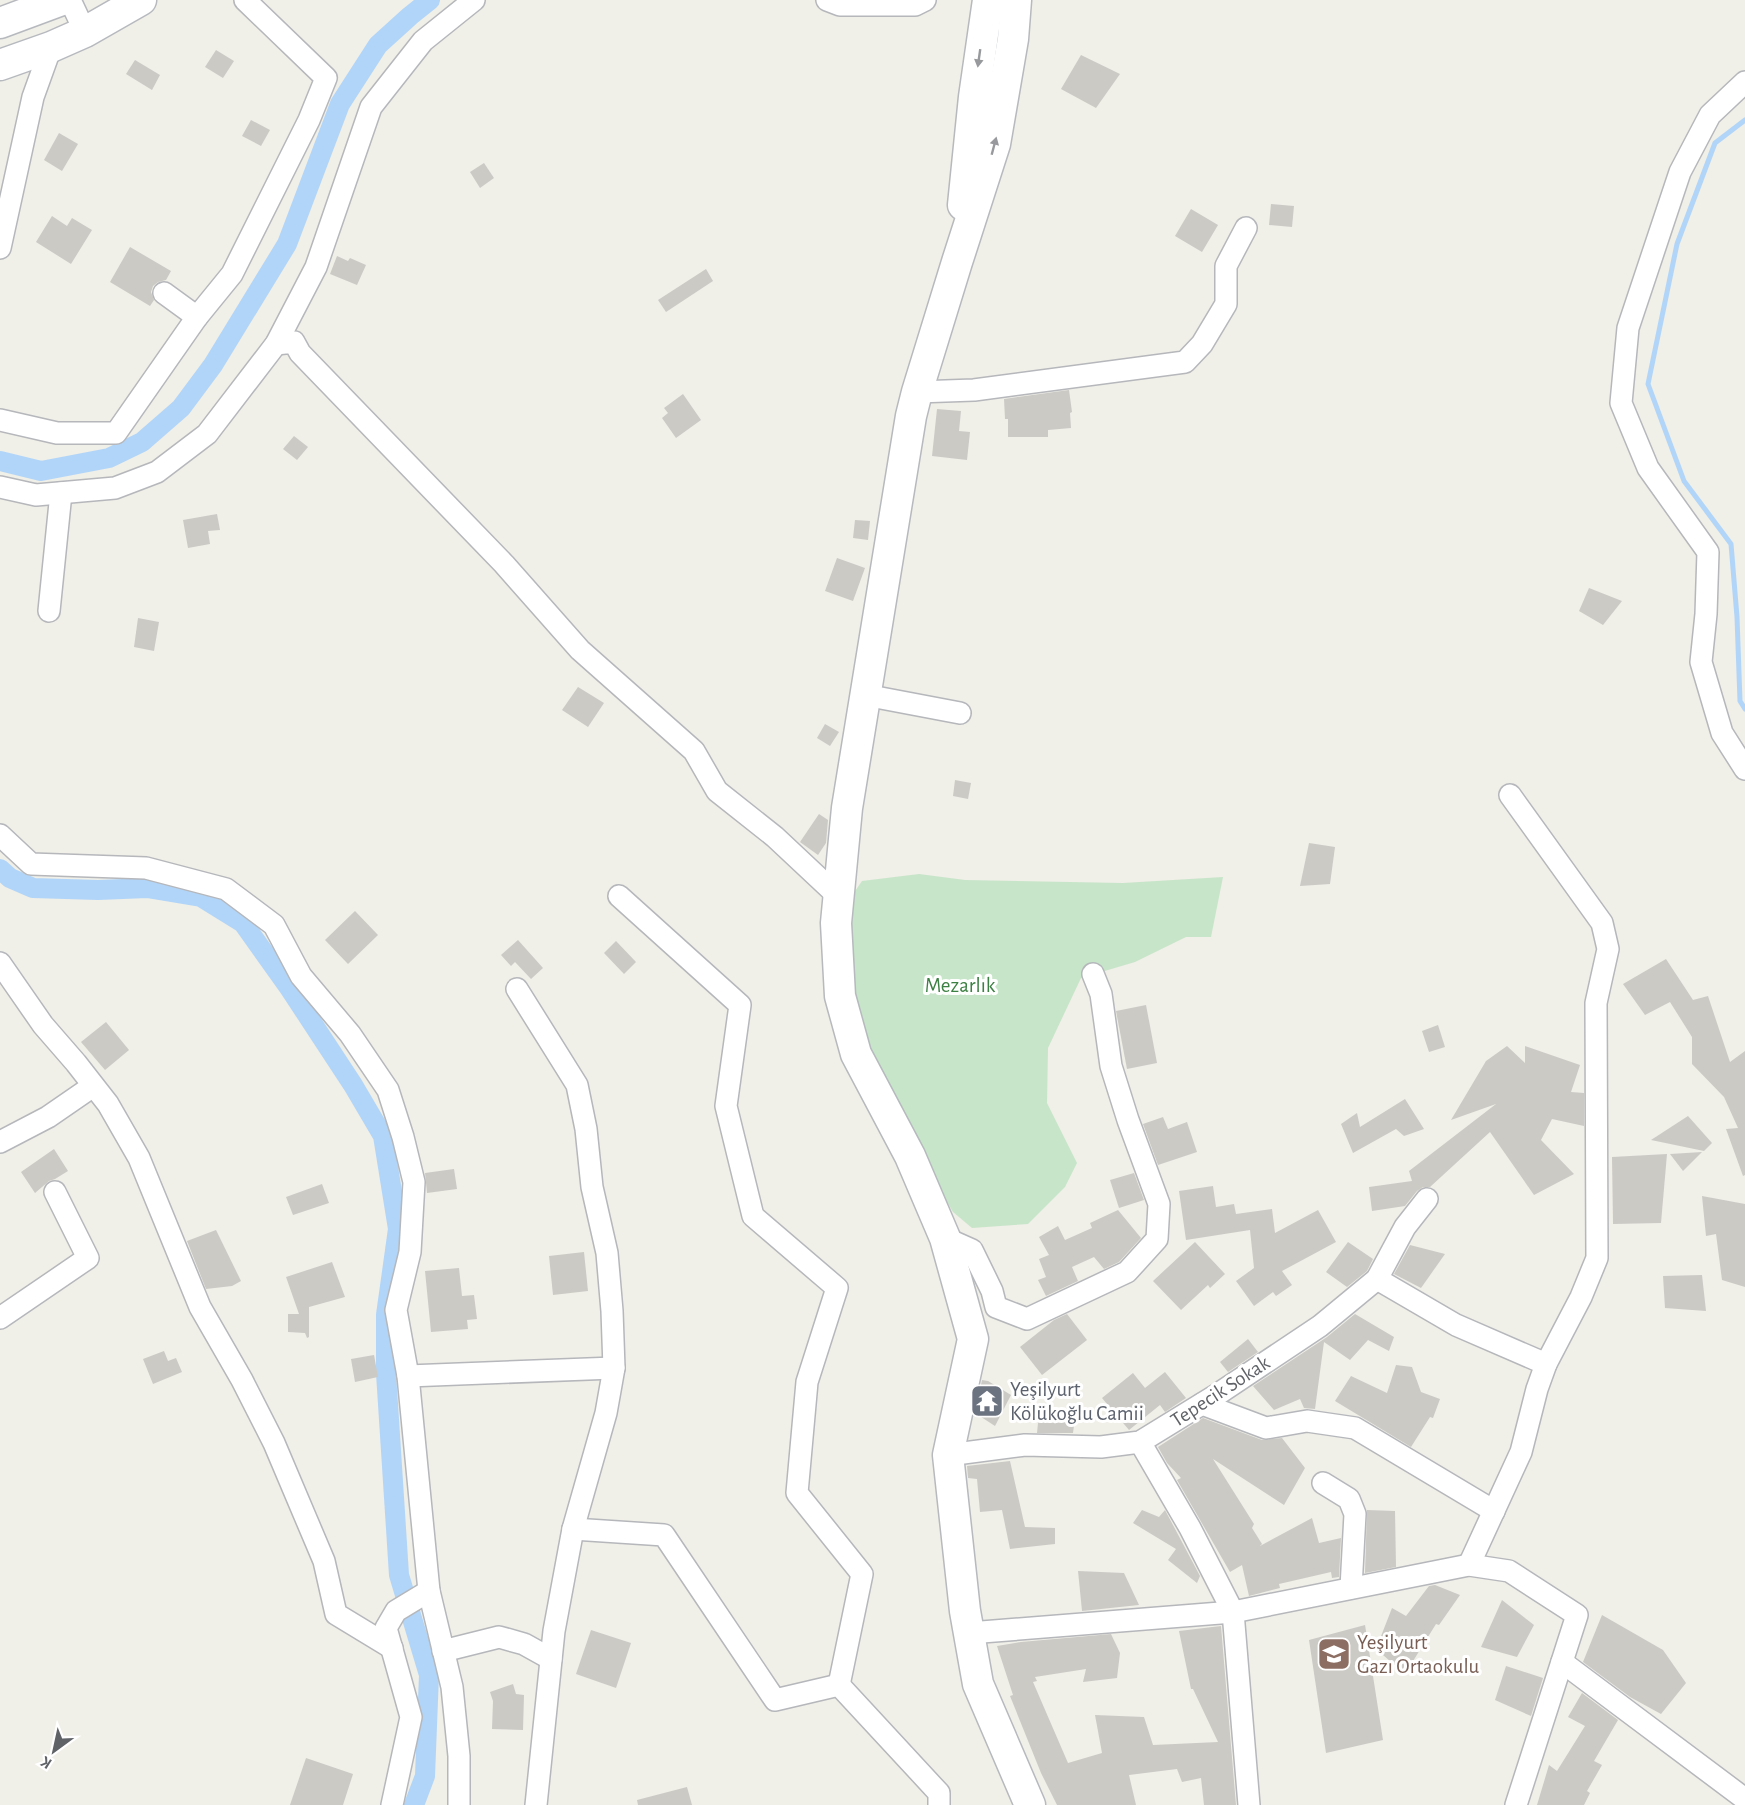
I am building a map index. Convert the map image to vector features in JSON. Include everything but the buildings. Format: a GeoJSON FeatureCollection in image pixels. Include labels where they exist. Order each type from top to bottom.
{"type":"FeatureCollection","features":[{"type":"Feature","properties":{"kind":"main road"},"geometry":{"type":"LineString","coordinates":[[0,23],[62,0]]}},
{"type":"Feature","properties":{"kind":"main road"},"geometry":{"type":"LineString","coordinates":[[0,65],[85,32],[141,0]]}},
{"type":"Feature","properties":{"kind":"main road"},"geometry":{"type":"LineString","coordinates":[[957,262],[974,97],[988,0]]}},
{"type":"Feature","properties":{"kind":"main road"},"geometry":{"type":"LineString","coordinates":[[1016,0],[1013,39],[995,144],[917,392],[847,808],[836,923],[840,996],[856,1054],[909,1156],[945,1238],[973,1339],[948,1455],[969,1634],[978,1684],[1030,1805]]}},
{"type":"Feature","properties":{"kind":"street"},"geometry":{"type":"LineString","coordinates":[[70,0],[85,32]]}},
{"type":"Feature","properties":{"kind":"street"},"geometry":{"type":"LineString","coordinates":[[0,420],[57,433],[116,433],[197,317],[232,274],[309,120],[326,78],[245,0]]}},
{"type":"Feature","properties":{"kind":"street"},"geometry":{"type":"LineString","coordinates":[[0,487],[36,495],[115,488],[157,472],[207,434],[276,344],[316,267],[370,107],[423,41],[474,0]]}},
{"type":"Feature","properties":{"kind":"street"},"geometry":{"type":"LineString","coordinates":[[827,0],[840,5],[904,5],[925,0]]}},
{"type":"Feature","properties":{"kind":"street"},"geometry":{"type":"LineString","coordinates":[[0,248],[33,97],[51,47]]}},
{"type":"Feature","properties":{"kind":"street"},"geometry":{"type":"LineString","coordinates":[[1745,82],[1710,115],[1680,172],[1628,328],[1621,403],[1648,468],[1708,552],[1706,614],[1701,662],[1722,733],[1745,769]]}},
{"type":"Feature","properties":{"kind":"street"},"geometry":{"type":"LineString","coordinates":[[917,392],[974,390],[1185,362],[1202,344],[1226,304],[1226,266],[1246,228]]}},
{"type":"Feature","properties":{"kind":"street"},"geometry":{"type":"LineString","coordinates":[[164,293],[197,317]]}},
{"type":"Feature","properties":{"kind":"street"},"geometry":{"type":"LineString","coordinates":[[276,344],[294,342],[300,353],[504,564],[580,650],[694,751],[717,791],[775,837],[839,897]]}},
{"type":"Feature","properties":{"kind":"street"},"geometry":{"type":"LineString","coordinates":[[49,611],[61,493]]}},
{"type":"Feature","properties":{"kind":"street"},"geometry":{"type":"LineString","coordinates":[[865,695],[960,713]]}},
{"type":"Feature","properties":{"kind":"street"},"geometry":{"type":"LineString","coordinates":[[1469,1565],[1521,1452],[1536,1389],[1546,1364],[1581,1297],[1597,1258],[1596,1003],[1608,949],[1602,922],[1510,795]]}},
{"type":"Feature","properties":{"kind":"street"},"geometry":{"type":"LineString","coordinates":[[0,835],[30,864],[146,868],[225,889],[274,925],[301,976],[350,1034],[388,1090],[414,1182],[410,1252],[396,1310],[408,1376],[422,1595],[443,1651],[453,1699],[459,1756],[459,1805]]}},
{"type":"Feature","properties":{"kind":"street"},"geometry":{"type":"LineString","coordinates":[[619,896],[740,1005],[726,1106],[753,1216],[837,1288],[807,1382],[796,1493],[862,1574],[839,1685]]}},
{"type":"Feature","properties":{"kind":"street"},"geometry":{"type":"LineString","coordinates":[[0,963],[43,1025],[108,1104],[139,1158],[200,1307],[242,1380],[274,1443],[324,1562],[336,1614],[392,1648]]}},
{"type":"Feature","properties":{"kind":"street"},"geometry":{"type":"LineString","coordinates":[[945,1238],[972,1250],[992,1291],[996,1307],[1027,1319],[1127,1272],[1157,1239],[1159,1203],[1128,1120],[1111,1066],[1101,994],[1093,974]]}},
{"type":"Feature","properties":{"kind":"street"},"geometry":{"type":"LineString","coordinates":[[517,989],[578,1085],[586,1129],[592,1187],[607,1253],[614,1368],[606,1413],[573,1529],[554,1631],[536,1805]]}},
{"type":"Feature","properties":{"kind":"street"},"geometry":{"type":"LineString","coordinates":[[0,1142],[48,1117],[93,1086]]}},
{"type":"Feature","properties":{"kind":"street"},"geometry":{"type":"LineString","coordinates":[[0,1318],[88,1258],[55,1192]]}},
{"type":"Feature","properties":{"kind":"street","name":"Tepecik Sokak"},"geometry":{"type":"LineString","coordinates":[[948,1455],[1025,1445],[1101,1448],[1140,1442],[1320,1326],[1377,1279],[1405,1227],[1427,1199]]}},
{"type":"Feature","properties":{"kind":"street"},"geometry":{"type":"LineString","coordinates":[[1377,1279],[1456,1325],[1546,1364]]}},
{"type":"Feature","properties":{"kind":"street"},"geometry":{"type":"LineString","coordinates":[[408,1376],[614,1368]]}},
{"type":"Feature","properties":{"kind":"street"},"geometry":{"type":"LineString","coordinates":[[1202,1404],[1266,1428],[1307,1421],[1355,1428],[1494,1511]]}},
{"type":"Feature","properties":{"kind":"street"},"geometry":{"type":"LineString","coordinates":[[1140,1442],[1190,1528],[1233,1612],[1249,1805]]}},
{"type":"Feature","properties":{"kind":"street"},"geometry":{"type":"LineString","coordinates":[[1323,1483],[1349,1500],[1355,1514],[1351,1588]]}},
{"type":"Feature","properties":{"kind":"street"},"geometry":{"type":"LineString","coordinates":[[573,1529],[664,1535],[776,1700],[839,1685]]}},
{"type":"Feature","properties":{"kind":"street"},"geometry":{"type":"LineString","coordinates":[[969,1634],[1233,1612],[1469,1565],[1509,1570],[1577,1615],[1516,1805]]}},
{"type":"Feature","properties":{"kind":"street"},"geometry":{"type":"LineString","coordinates":[[392,1805],[411,1717],[386,1628],[396,1611],[422,1595]]}},
{"type":"Feature","properties":{"kind":"street"},"geometry":{"type":"LineString","coordinates":[[443,1651],[499,1636],[524,1644],[551,1659]]}},
{"type":"Feature","properties":{"kind":"street"},"geometry":{"type":"LineString","coordinates":[[1562,1662],[1745,1799]]}},
{"type":"Feature","properties":{"kind":"street"},"geometry":{"type":"LineString","coordinates":[[839,1685],[939,1793],[939,1805]]}},
{"type":"Feature","properties":{"kind":"green space","name":"Mezarlık"},"geometry":{"type":"Polygon","coordinates":[[[919,874],[965,880],[1123,883],[1223,877],[1211,937],[1186,937],[1135,962],[1081,978],[1048,1048],[1047,1103],[1077,1163],[1065,1187],[1028,1224],[972,1228],[953,1212],[880,1087],[857,1010],[847,924],[851,897],[862,881],[919,874]]]}},
{"type":"Feature","properties":{"kind":"waterway"},"geometry":{"type":"LineString","coordinates":[[0,461],[41,471],[109,458],[142,442],[181,408],[213,365],[287,244],[340,104],[378,45],[430,0]]}},
{"type":"Feature","properties":{"kind":"waterway"},"geometry":{"type":"LineString","coordinates":[[1745,120],[1715,143],[1677,244],[1648,384],[1684,481],[1731,544],[1737,617],[1740,701],[1745,709]]}},
{"type":"Feature","properties":{"kind":"waterway"},"geometry":{"type":"LineString","coordinates":[[0,869],[10,878],[33,888],[98,890],[147,888],[201,897],[243,923],[290,989],[353,1085],[383,1136],[398,1229],[386,1315],[386,1373],[399,1575],[429,1675],[425,1776],[414,1805]]}},
{"type":"Feature","properties":{"kind":"place","name":"Yeşilyurt Kölükoğlu Camii"},"geometry":{"type":"Point","coordinates":[987,1401]}},
{"type":"Feature","properties":{"kind":"place","name":"Yeşilyurt Gazı Ortaokulu"},"geometry":{"type":"Point","coordinates":[1334,1654]}}]}
